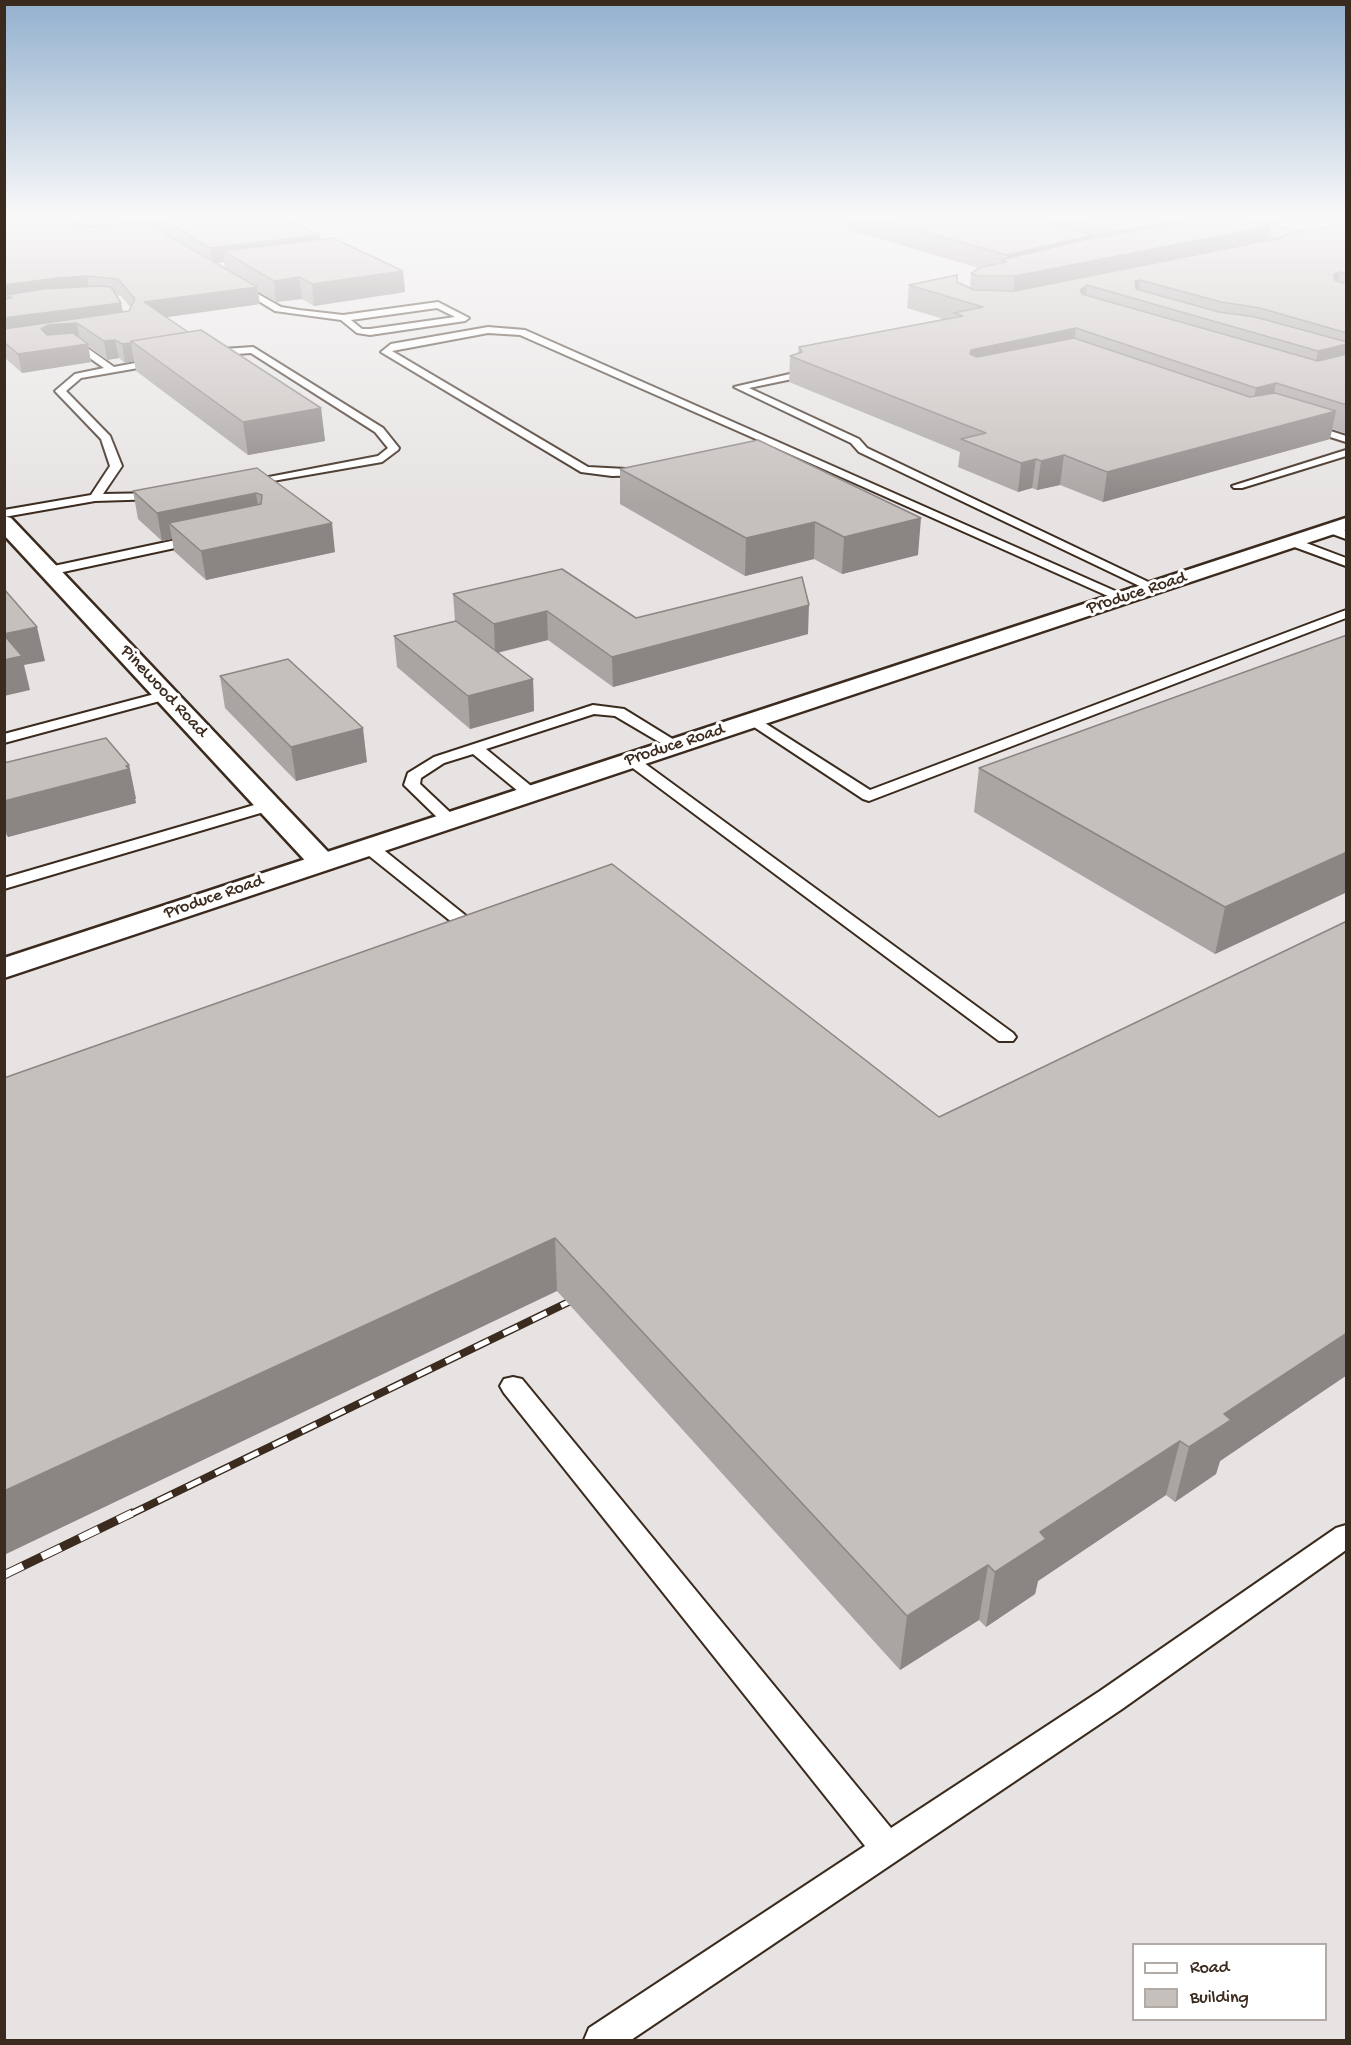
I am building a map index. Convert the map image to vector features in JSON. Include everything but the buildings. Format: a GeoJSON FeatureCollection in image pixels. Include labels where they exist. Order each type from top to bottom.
{"type":"FeatureCollection","features":[{"type":"Feature","properties":{"kind":"street","name":"Pinewood Road"},"geometry":{"type":"LineString","coordinates":[[4,522],[322,862]]}},
{"type":"Feature","properties":{"kind":"street","name":"Produce Road"},"geometry":{"type":"LineString","coordinates":[[4,969],[1293,542],[1341,529]]}},
{"type":"Feature","properties":{"kind":"lane"},"geometry":{"type":"LineString","coordinates":[[317,314],[343,318],[367,314]]}},
{"type":"Feature","properties":{"kind":"lane"},"geometry":{"type":"LineString","coordinates":[[343,318],[360,331],[370,332],[465,318],[458,314]]}},
{"type":"Feature","properties":{"kind":"lane"},"geometry":{"type":"LineString","coordinates":[[656,470],[645,473],[585,470],[386,352],[391,347],[488,330],[522,332],[1124,598]]}},
{"type":"Feature","properties":{"kind":"lane"},"geometry":{"type":"LineString","coordinates":[[58,347],[79,346],[112,370]]}},
{"type":"Feature","properties":{"kind":"lane"},"geometry":{"type":"LineString","coordinates":[[200,355],[223,351],[253,351],[379,430],[394,448],[382,459],[242,486]]}},
{"type":"Feature","properties":{"kind":"lane"},"geometry":{"type":"LineString","coordinates":[[95,498],[116,466],[106,438],[60,391],[78,376],[178,358]]}},
{"type":"Feature","properties":{"kind":"lane"},"geometry":{"type":"LineString","coordinates":[[794,376],[739,387],[855,441],[863,450],[1155,588]]}},
{"type":"Feature","properties":{"kind":"lane"},"geometry":{"type":"LineString","coordinates":[[1297,423],[1347,439]]}},
{"type":"Feature","properties":{"kind":"lane"},"geometry":{"type":"LineString","coordinates":[[731,453],[775,444]]}},
{"type":"Feature","properties":{"kind":"lane"},"geometry":{"type":"LineString","coordinates":[[1238,486],[1347,453]]}},
{"type":"Feature","properties":{"kind":"lane"},"geometry":{"type":"LineString","coordinates":[[4,514],[95,498],[174,495]]}},
{"type":"Feature","properties":{"kind":"lane"},"geometry":{"type":"LineString","coordinates":[[49,570],[214,536]]}},
{"type":"Feature","properties":{"kind":"lane"},"geometry":{"type":"LineString","coordinates":[[1293,542],[1347,562]]}},
{"type":"Feature","properties":{"kind":"lane"},"geometry":{"type":"LineString","coordinates":[[752,721],[868,796],[1347,614]]}},
{"type":"Feature","properties":{"kind":"lane"},"geometry":{"type":"LineString","coordinates":[[4,739],[166,695]]}},
{"type":"Feature","properties":{"kind":"lane"},"geometry":{"type":"LineString","coordinates":[[449,820],[412,785],[414,776],[439,760],[593,709],[619,712],[676,746]]}},
{"type":"Feature","properties":{"kind":"lane"},"geometry":{"type":"LineString","coordinates":[[475,748],[530,794]]}},
{"type":"Feature","properties":{"kind":"lane"},"geometry":{"type":"LineString","coordinates":[[631,760],[1006,1037]]}},
{"type":"Feature","properties":{"kind":"lane"},"geometry":{"type":"LineString","coordinates":[[4,884],[268,806]]}},
{"type":"Feature","properties":{"kind":"lane"},"geometry":{"type":"LineString","coordinates":[[369,847],[464,922]]}},
{"type":"Feature","properties":{"kind":"lane"},"geometry":{"type":"LineString","coordinates":[[442,930],[485,915]]}},
{"type":"Feature","properties":{"kind":"lane"},"geometry":{"type":"LineString","coordinates":[[513,1386],[888,1849]]}},
{"type":"Feature","properties":{"kind":"lane"},"geometry":{"type":"LineString","coordinates":[[601,2040],[1111,1700],[1347,1536]]}},
{"type":"Feature","properties":{"kind":"shaded area"},"geometry":{"type":"Polygon","coordinates":[[[5,314],[1346,314],[1346,2040],[5,2040],[5,314]]]}},
{"type":"Feature","properties":{"kind":"railway"},"geometry":{"type":"LineString","coordinates":[[129,1515],[581,1296]]}},
{"type":"Feature","properties":{"kind":"railway"},"geometry":{"type":"LineString","coordinates":[[4,1575],[132,1513]]}}]}
